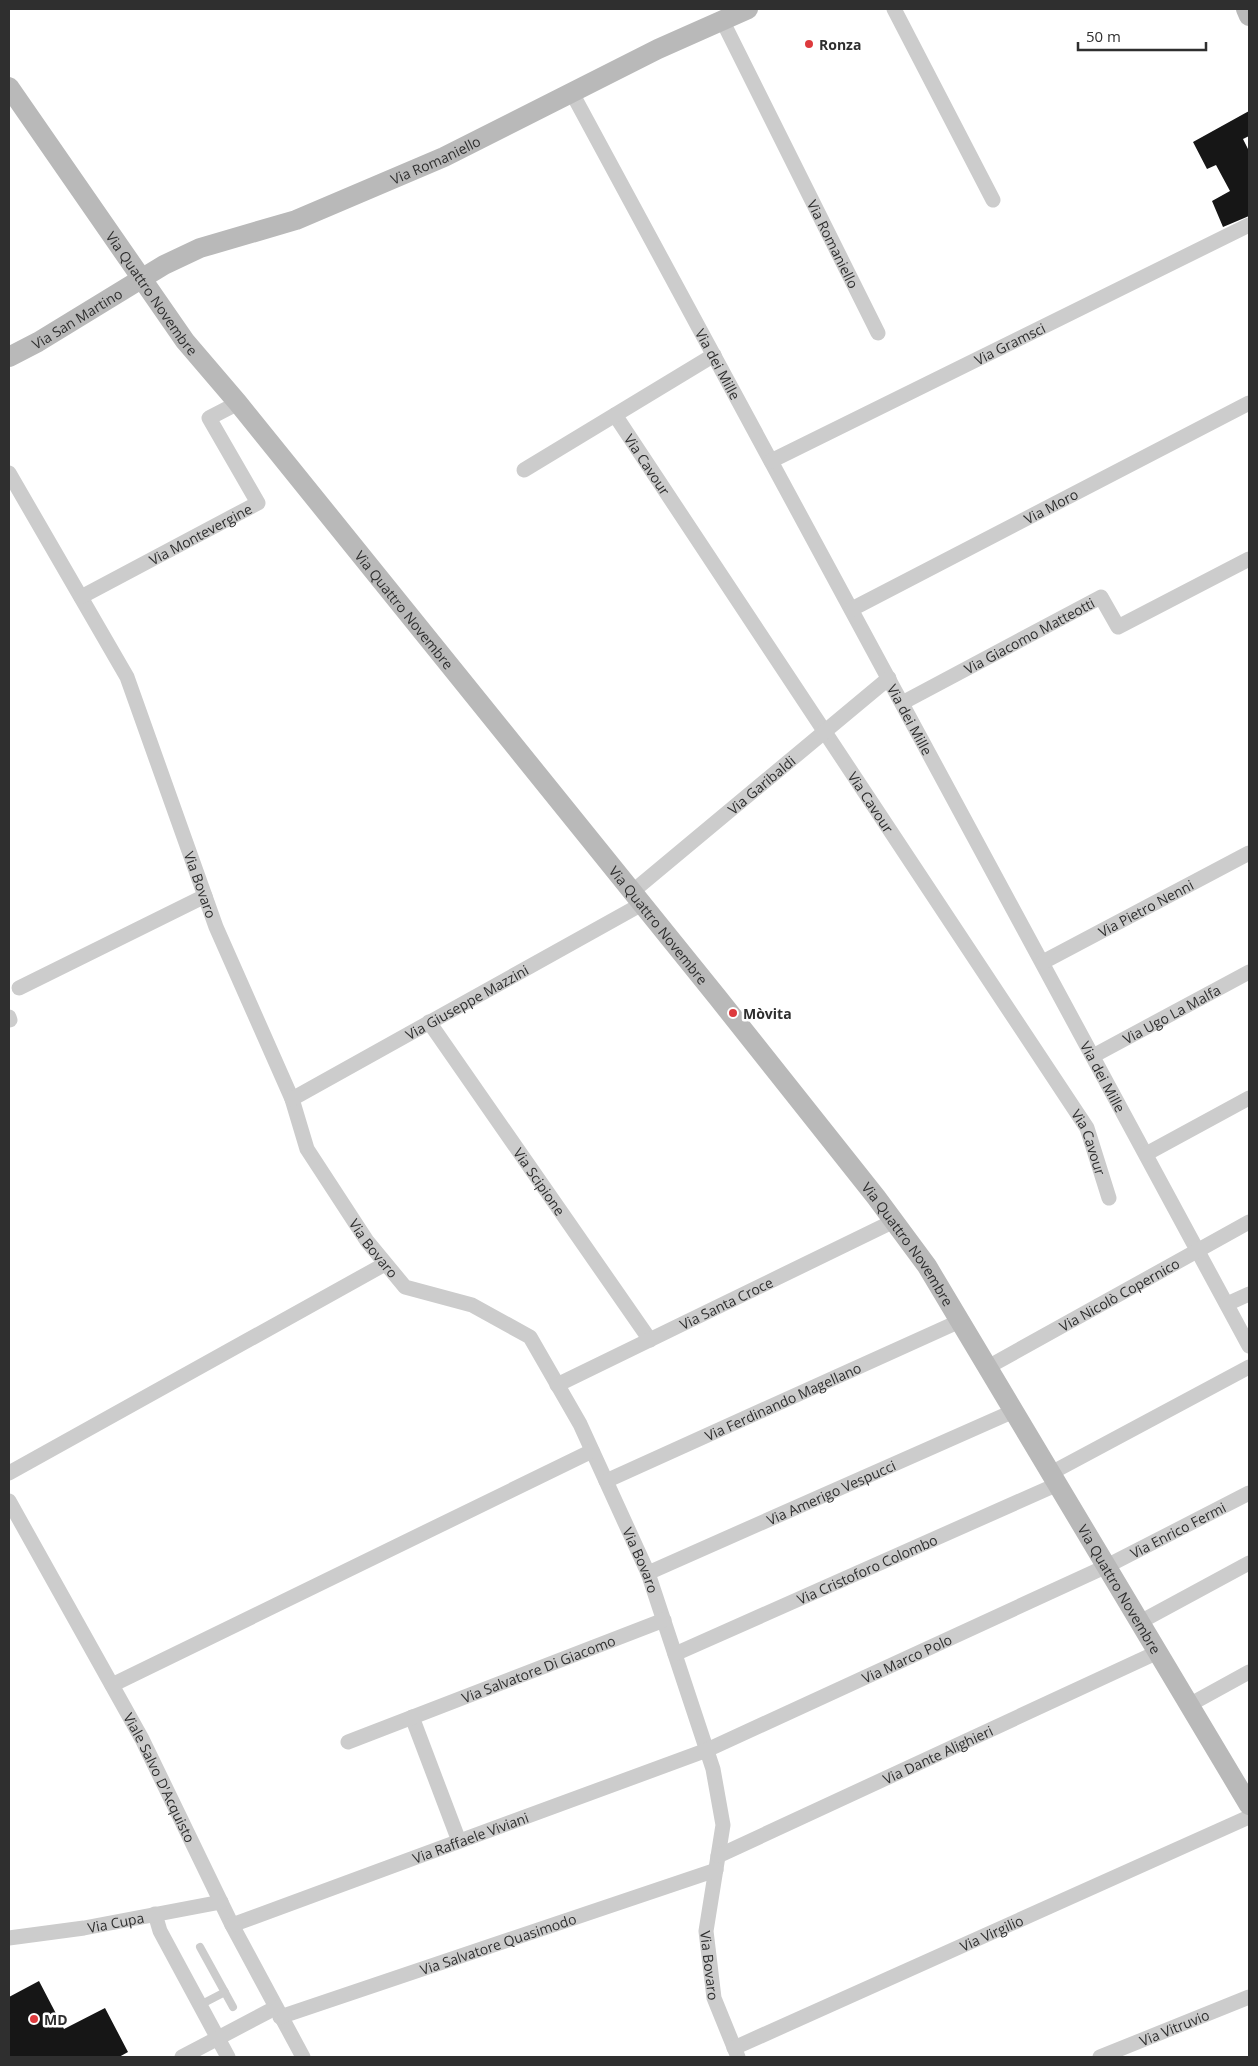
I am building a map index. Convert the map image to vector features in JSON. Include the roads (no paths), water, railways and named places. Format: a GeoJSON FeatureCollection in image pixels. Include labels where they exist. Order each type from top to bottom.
{"type":"FeatureCollection","features":[{"type":"Feature","properties":{"kind":"street","name":"Via Romaniello"},"geometry":{"type":"LineString","coordinates":[[142,280],[164,265],[200,248],[296,220],[444,157],[658,49],[748,9]]}},
{"type":"Feature","properties":{"kind":"street"},"geometry":{"type":"LineString","coordinates":[[894,9],[993,200]]}},
{"type":"Feature","properties":{"kind":"street"},"geometry":{"type":"LineString","coordinates":[[1246,9],[1249,16]]}},
{"type":"Feature","properties":{"kind":"street","name":"Via Romaniello"},"geometry":{"type":"LineString","coordinates":[[722,20],[878,333]]}},
{"type":"Feature","properties":{"kind":"street","name":"Via Quattro Novembre"},"geometry":{"type":"LineString","coordinates":[[9,87],[185,341],[238,403],[637,898],[894,1221],[927,1266],[1249,1805]]}},
{"type":"Feature","properties":{"kind":"street","name":"Via dei Mille"},"geometry":{"type":"LineString","coordinates":[[572,93],[1249,1346]]}},
{"type":"Feature","properties":{"kind":"street","name":"Via Gramsci"},"geometry":{"type":"LineString","coordinates":[[771,461],[1249,225]]}},
{"type":"Feature","properties":{"kind":"street","name":"Via San Martino"},"geometry":{"type":"LineString","coordinates":[[9,357],[38,342],[118,292],[142,280]]}},
{"type":"Feature","properties":{"kind":"street"},"geometry":{"type":"LineString","coordinates":[[524,470],[714,356]]}},
{"type":"Feature","properties":{"kind":"street","name":"Via Montevergine"},"geometry":{"type":"LineString","coordinates":[[81,597],[258,503],[209,418],[238,403]]}},
{"type":"Feature","properties":{"kind":"street","name":"Via Moro"},"geometry":{"type":"LineString","coordinates":[[852,609],[1249,403]]}},
{"type":"Feature","properties":{"kind":"street","name":"Via Cavour"},"geometry":{"type":"LineString","coordinates":[[615,415],[1087,1128],[1109,1198]]}},
{"type":"Feature","properties":{"kind":"street","name":"Via Bovaro"},"geometry":{"type":"LineString","coordinates":[[9,473],[126,676],[216,927],[292,1099],[307,1149],[366,1241],[405,1287],[472,1306],[530,1338],[580,1424],[648,1573],[713,1769],[723,1825],[706,1932],[714,1998],[736,2053]]}},
{"type":"Feature","properties":{"kind":"street","name":"Via Giacomo Matteotti"},"geometry":{"type":"LineString","coordinates":[[902,703],[1101,597],[1118,627],[1249,559]]}},
{"type":"Feature","properties":{"kind":"street","name":"Via Garibaldi"},"geometry":{"type":"LineString","coordinates":[[637,898],[824,732],[889,678]]}},
{"type":"Feature","properties":{"kind":"street","name":"Via Pietro Nenni"},"geometry":{"type":"LineString","coordinates":[[1043,962],[1249,853]]}},
{"type":"Feature","properties":{"kind":"street"},"geometry":{"type":"LineString","coordinates":[[19,988],[205,896]]}},
{"type":"Feature","properties":{"kind":"street","name":"Via Giuseppe Mazzini"},"geometry":{"type":"LineString","coordinates":[[292,1099],[429,1022],[637,898]]}},
{"type":"Feature","properties":{"kind":"street","name":"Via Ugo La Malfa"},"geometry":{"type":"LineString","coordinates":[[1094,1056],[1249,972]]}},
{"type":"Feature","properties":{"kind":"street","name":"Via Scipione"},"geometry":{"type":"LineString","coordinates":[[429,1022],[650,1340]]}},
{"type":"Feature","properties":{"kind":"street"},"geometry":{"type":"LineString","coordinates":[[1146,1154],[1249,1098]]}},
{"type":"Feature","properties":{"kind":"street","name":"Via Santa Croce"},"geometry":{"type":"LineString","coordinates":[[557,1385],[894,1221]]}},
{"type":"Feature","properties":{"kind":"street","name":"Via Nicolò Copernico"},"geometry":{"type":"LineString","coordinates":[[988,1367],[1249,1222]]}},
{"type":"Feature","properties":{"kind":"street"},"geometry":{"type":"LineString","coordinates":[[9,1473],[385,1264]]}},
{"type":"Feature","properties":{"kind":"street"},"geometry":{"type":"LineString","coordinates":[[1227,1304],[1249,1294]]}},
{"type":"Feature","properties":{"kind":"street","name":"Via Ferdinando Magellano"},"geometry":{"type":"LineString","coordinates":[[606,1481],[960,1321]]}},
{"type":"Feature","properties":{"kind":"street","name":"Via Cristoforo Colombo"},"geometry":{"type":"LineString","coordinates":[[675,1654],[1055,1479],[1249,1367]]}},
{"type":"Feature","properties":{"kind":"street","name":"Via Amerigo Vespucci"},"geometry":{"type":"LineString","coordinates":[[648,1573],[1014,1411]]}},
{"type":"Feature","properties":{"kind":"street"},"geometry":{"type":"LineString","coordinates":[[112,1685],[592,1451]]}},
{"type":"Feature","properties":{"kind":"street","name":"Via Enrico Fermi"},"geometry":{"type":"LineString","coordinates":[[1107,1566],[1249,1493]]}},
{"type":"Feature","properties":{"kind":"street","name":"Viale Salvo D'Acquisto"},"geometry":{"type":"LineString","coordinates":[[9,1501],[142,1738],[232,1925],[303,2057]]}},
{"type":"Feature","properties":{"kind":"street"},"geometry":{"type":"LineString","coordinates":[[1140,1622],[1249,1563]]}},
{"type":"Feature","properties":{"kind":"street","name":"Via Marco Polo"},"geometry":{"type":"LineString","coordinates":[[707,1750],[1107,1566]]}},
{"type":"Feature","properties":{"kind":"street","name":"Via Salvatore Di Giacomo"},"geometry":{"type":"LineString","coordinates":[[348,1742],[664,1620]]}},
{"type":"Feature","properties":{"kind":"street","name":"Via Dante Alighieri"},"geometry":{"type":"LineString","coordinates":[[717,1863],[1158,1652]]}},
{"type":"Feature","properties":{"kind":"street"},"geometry":{"type":"LineString","coordinates":[[1189,1705],[1249,1672]]}},
{"type":"Feature","properties":{"kind":"street"},"geometry":{"type":"LineString","coordinates":[[412,1717],[459,1841]]}},
{"type":"Feature","properties":{"kind":"street","name":"Via Raffaele Viviani"},"geometry":{"type":"LineString","coordinates":[[232,1925],[707,1750]]}},
{"type":"Feature","properties":{"kind":"street","name":"Via Virgilio"},"geometry":{"type":"LineString","coordinates":[[736,2053],[1249,1817]]}},
{"type":"Feature","properties":{"kind":"street","name":"Via Salvatore Quasimodo"},"geometry":{"type":"LineString","coordinates":[[182,2057],[218,2038],[278,2012],[717,1863]]}},
{"type":"Feature","properties":{"kind":"street","name":"Via Cupa"},"geometry":{"type":"LineString","coordinates":[[9,1938],[84,1928],[221,1902]]}},
{"type":"Feature","properties":{"kind":"street"},"geometry":{"type":"LineString","coordinates":[[154,1914],[160,1930],[228,2057]]}},
{"type":"Feature","properties":{"kind":"street","name":"Via Vitruvio"},"geometry":{"type":"LineString","coordinates":[[1100,2057],[1249,1997]]}},
{"type":"Feature","properties":{"kind":"lane"},"geometry":{"type":"LineString","coordinates":[[200,1947],[234,2006]]}},
{"type":"Feature","properties":{"kind":"lane"},"geometry":{"type":"LineString","coordinates":[[200,2005],[225,1992]]}},
{"type":"Feature","properties":{"kind":"place","name":"Ronza"},"geometry":{"type":"Point","coordinates":[809,44]}},
{"type":"Feature","properties":{"kind":"place","name":"Mòvita"},"geometry":{"type":"Point","coordinates":[733,1013]}},
{"type":"Feature","properties":{"kind":"place","name":"MD"},"geometry":{"type":"Point","coordinates":[34,2019]}}]}
